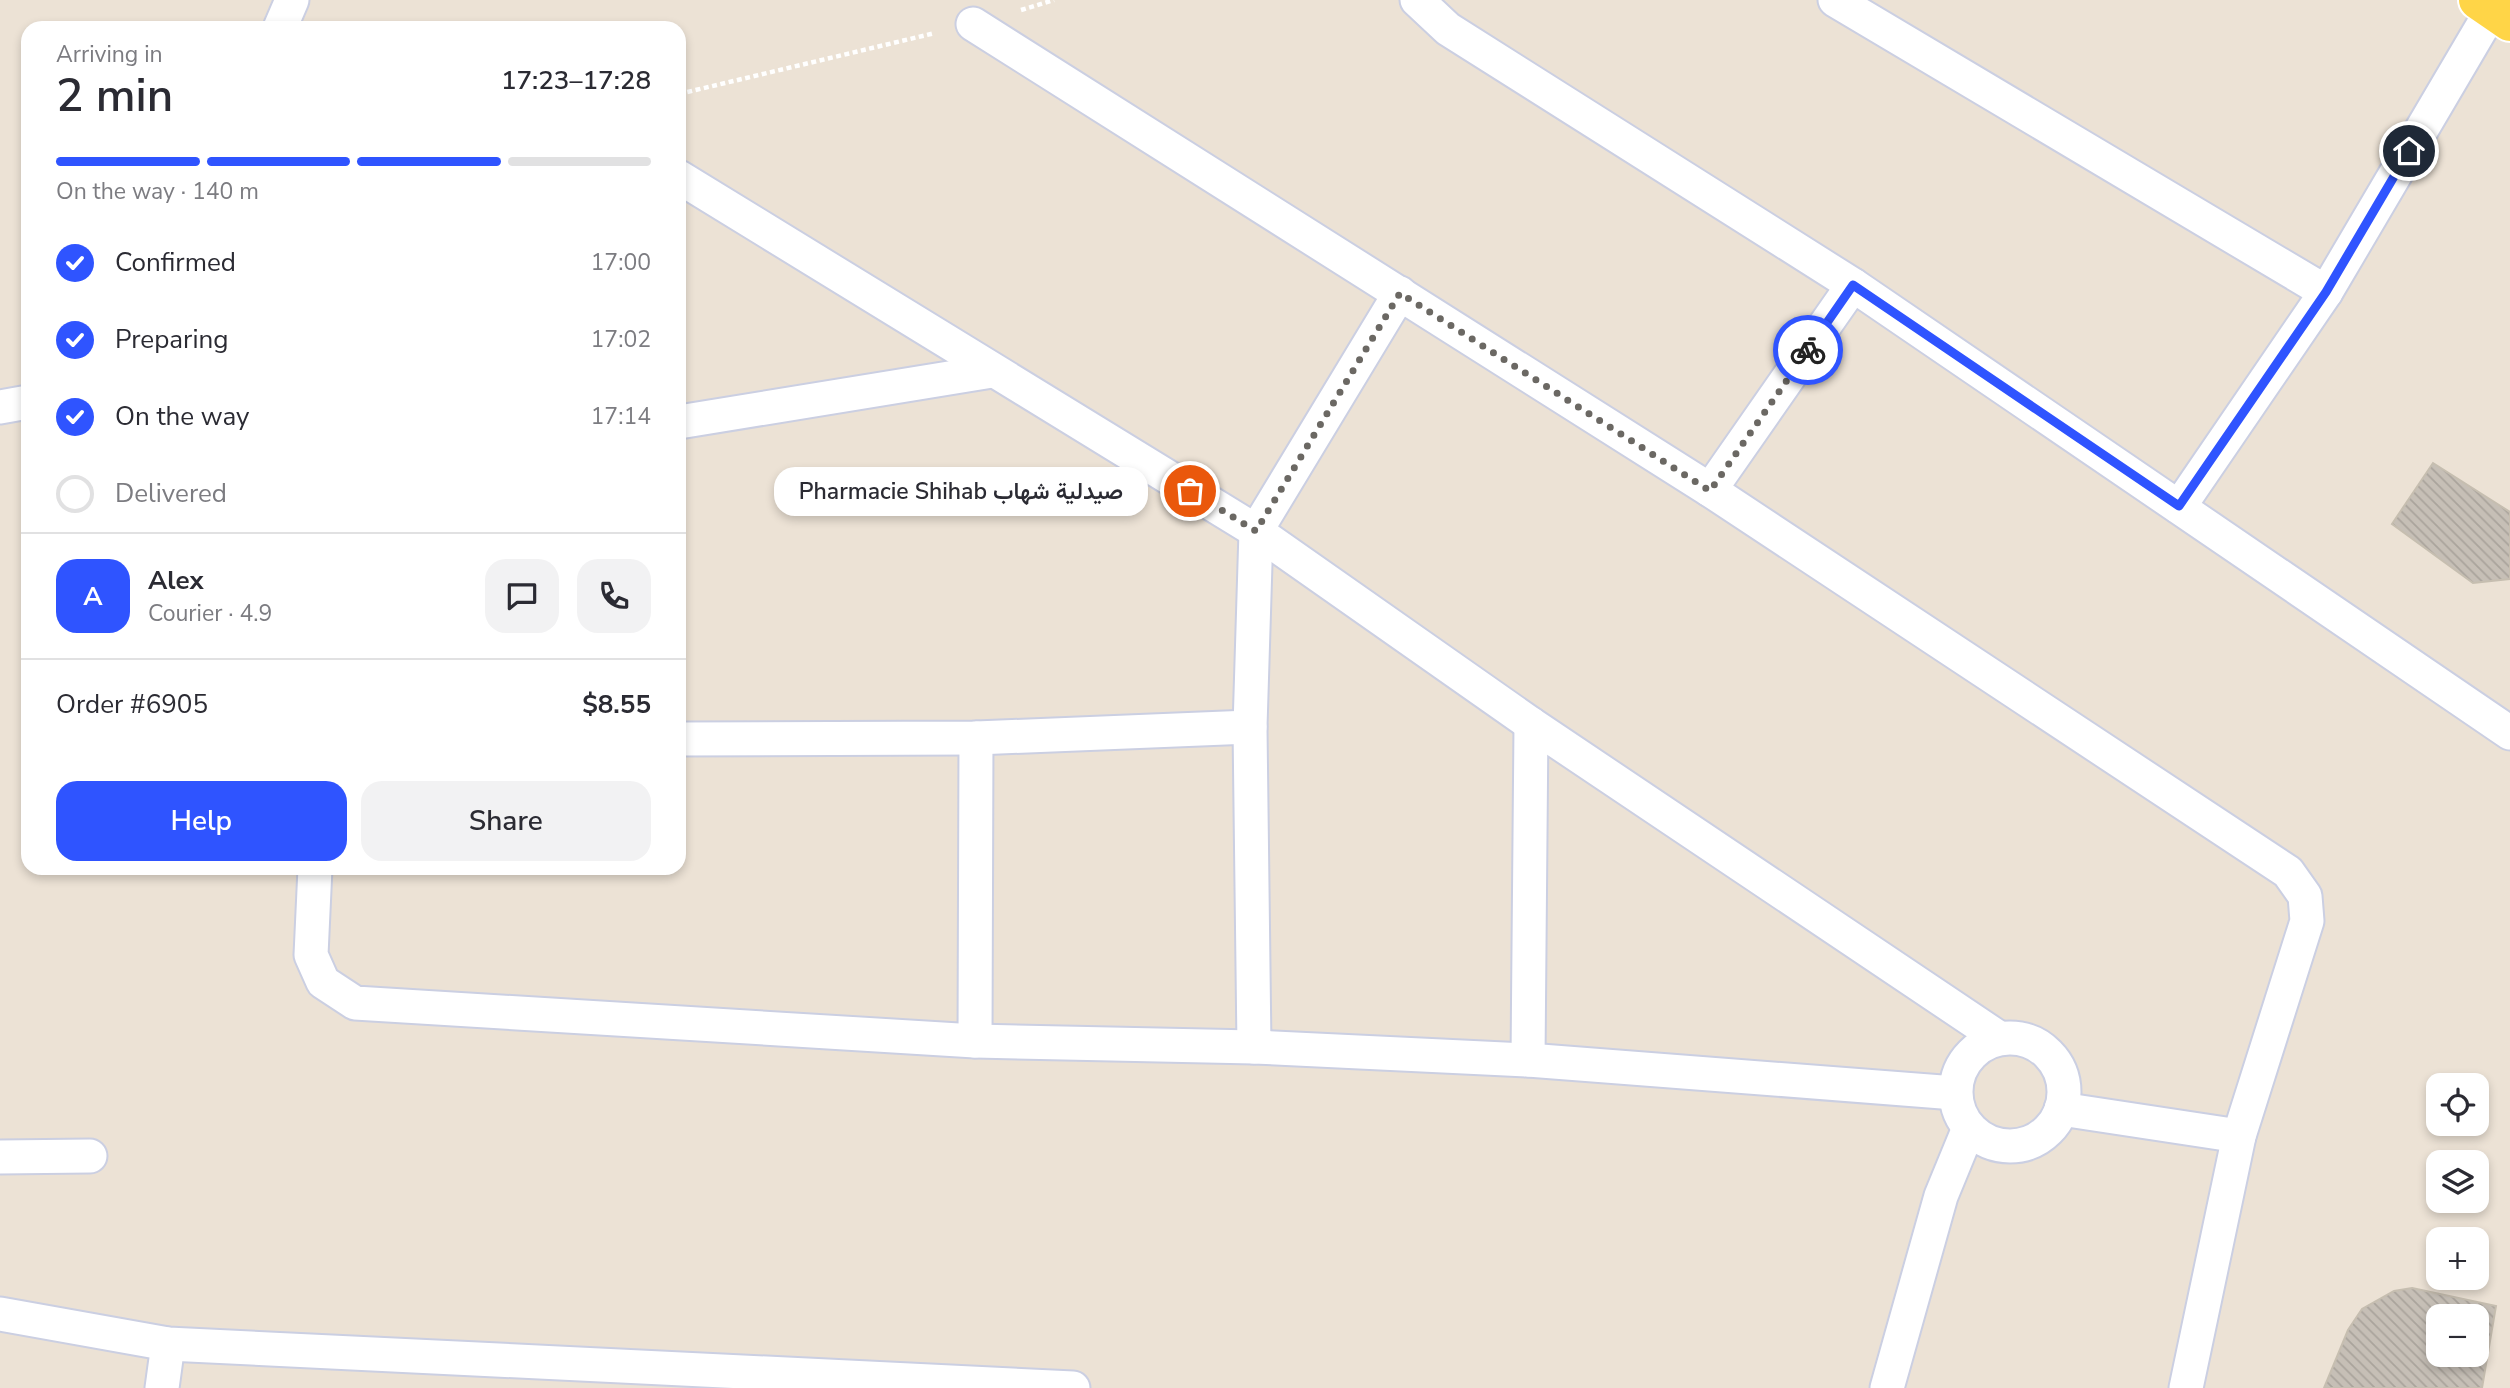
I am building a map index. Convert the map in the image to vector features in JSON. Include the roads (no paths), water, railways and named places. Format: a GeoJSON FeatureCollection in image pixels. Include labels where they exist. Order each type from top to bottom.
{"type":"FeatureCollection","features":[{"type":"Feature","properties":{"kind":"street"},"geometry":{"type":"LineString","coordinates":[[283,21],[292,0]]}},
{"type":"Feature","properties":{"kind":"street"},"geometry":{"type":"LineString","coordinates":[[1417,0],[1448,29],[1853,285],[2510,733]]}},
{"type":"Feature","properties":{"kind":"street"},"geometry":{"type":"LineString","coordinates":[[1835,0],[2326,292]]}},
{"type":"Feature","properties":{"kind":"street"},"geometry":{"type":"LineString","coordinates":[[2179,506],[2326,292],[2493,10]]}},
{"type":"Feature","properties":{"kind":"street"},"geometry":{"type":"LineString","coordinates":[[973,23],[1710,491],[2288,872],[2305,895],[2307,921],[2239,1136],[2186,1388]]}},
{"type":"Feature","properties":{"kind":"street"},"geometry":{"type":"LineString","coordinates":[[686,181],[1256,531],[1531,724],[1999,1038]]}},
{"type":"Feature","properties":{"kind":"street"},"geometry":{"type":"LineString","coordinates":[[1710,491],[1853,285]]}},
{"type":"Feature","properties":{"kind":"street"},"geometry":{"type":"LineString","coordinates":[[1254,1047],[1250,727],[1256,531],[1400,293]]}},
{"type":"Feature","properties":{"kind":"street"},"geometry":{"type":"LineString","coordinates":[[686,421],[992,371]]}},
{"type":"Feature","properties":{"kind":"street"},"geometry":{"type":"LineString","coordinates":[[0,407],[21,403]]}},
{"type":"Feature","properties":{"kind":"street"},"geometry":{"type":"LineString","coordinates":[[1528,1060],[1531,724]]}},
{"type":"Feature","properties":{"kind":"street"},"geometry":{"type":"LineString","coordinates":[[686,739],[976,738],[1250,727]]}},
{"type":"Feature","properties":{"kind":"street"},"geometry":{"type":"LineString","coordinates":[[975,1041],[976,738]]}},
{"type":"Feature","properties":{"kind":"street"},"geometry":{"type":"LineString","coordinates":[[315,875],[311,955],[323,982],[355,1003],[975,1041],[1254,1047],[1528,1060],[1955,1093]]}},
{"type":"Feature","properties":{"kind":"street"},"geometry":{"type":"LineString","coordinates":[[2018,1037],[2036,1044],[2051,1056],[2061,1072],[2064,1090],[2061,1109],[2052,1126],[2038,1139],[2020,1145],[2001,1146],[1983,1140],[1969,1128],[1959,1112],[1955,1093],[1958,1074],[1967,1058],[1981,1045],[1999,1038],[2018,1037]]}},
{"type":"Feature","properties":{"kind":"street"},"geometry":{"type":"LineString","coordinates":[[2061,1109],[2239,1136]]}},
{"type":"Feature","properties":{"kind":"street"},"geometry":{"type":"LineString","coordinates":[[1890,1387],[1941,1196],[1969,1128]]}},
{"type":"Feature","properties":{"kind":"street"},"geometry":{"type":"LineString","coordinates":[[0,1157],[90,1156]]}},
{"type":"Feature","properties":{"kind":"street"},"geometry":{"type":"LineString","coordinates":[[0,1314],[168,1343],[820,1382],[1073,1388]]}},
{"type":"Feature","properties":{"kind":"street"},"geometry":{"type":"LineString","coordinates":[[162,1388],[168,1343]]}},
{"type":"Feature","properties":{"kind":"place","name":"Pharmacie Shihab صيدلية شهاب"},"geometry":{"type":"Point","coordinates":[1190,491]}}]}
